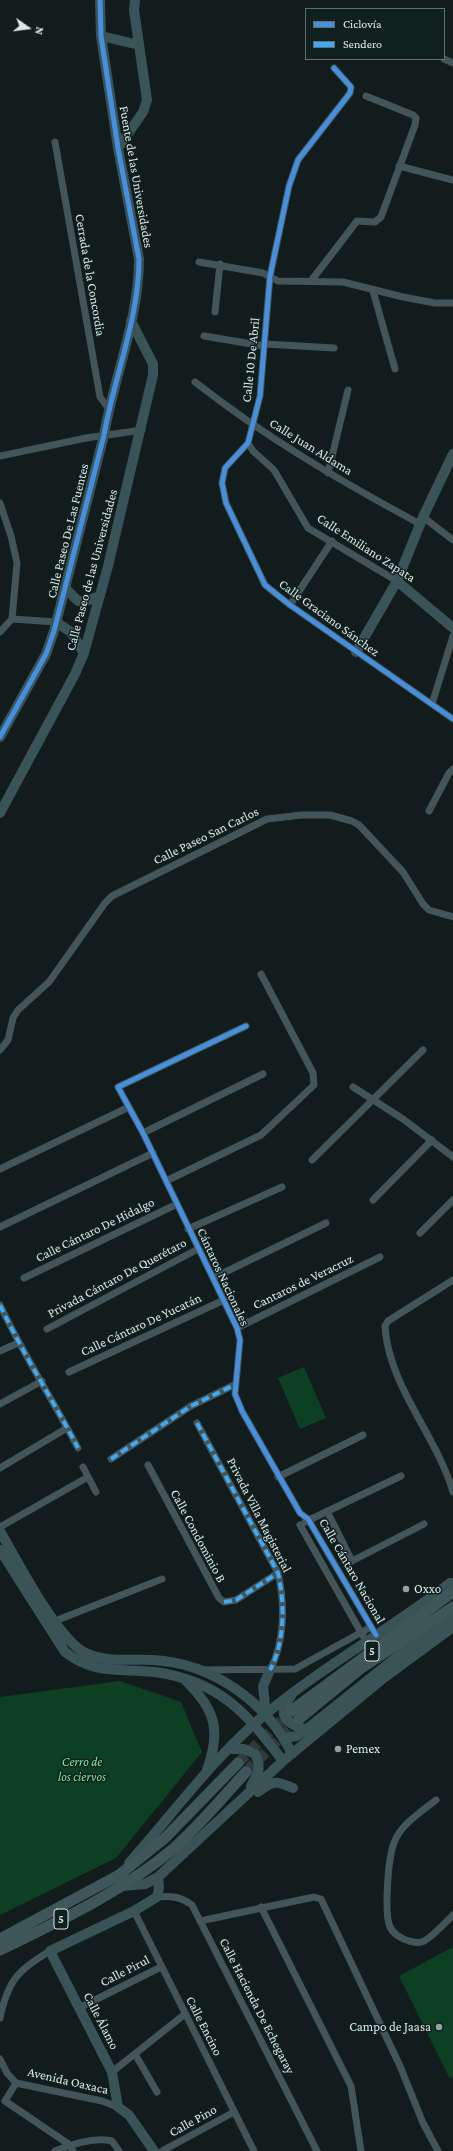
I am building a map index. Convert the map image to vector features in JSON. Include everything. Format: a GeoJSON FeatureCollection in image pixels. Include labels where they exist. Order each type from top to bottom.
{"type":"FeatureCollection","features":[{"type":"Feature","properties":{"kind":"main road","name":"5"},"geometry":{"type":"LineString","coordinates":[[453,1592],[295,1715],[360,1669],[453,1607]]}},
{"type":"Feature","properties":{"kind":"main road","name":"5"},"geometry":{"type":"LineString","coordinates":[[0,1939],[119,1875],[165,1838],[238,1763]]}},
{"type":"Feature","properties":{"kind":"main road","name":"5"},"geometry":{"type":"LineString","coordinates":[[0,1950],[122,1886],[174,1848],[246,1772]]}},
{"type":"Feature","properties":{"kind":"street","name":"Fuente de las Universidades"},"geometry":{"type":"LineString","coordinates":[[100,0],[101,36],[118,148],[139,259],[139,278],[131,321]]}},
{"type":"Feature","properties":{"kind":"street","name":"Fuente de las Universidades"},"geometry":{"type":"LineString","coordinates":[[118,148],[143,112],[147,100],[134,10],[135,0]]}},
{"type":"Feature","properties":{"kind":"street"},"geometry":{"type":"LineString","coordinates":[[101,36],[139,45]]}},
{"type":"Feature","properties":{"kind":"street","name":"Calle 10 De Abril"},"geometry":{"type":"LineString","coordinates":[[222,483],[225,468],[248,443],[260,396],[270,276],[289,186],[298,160],[350,93],[351,87],[334,68]]}},
{"type":"Feature","properties":{"kind":"street"},"geometry":{"type":"LineString","coordinates":[[311,281],[357,221],[375,222],[381,217],[416,118],[413,115],[366,96]]}},
{"type":"Feature","properties":{"kind":"street","name":"Cerrada de la Concordia"},"geometry":{"type":"LineString","coordinates":[[55,142],[100,397],[109,409]]}},
{"type":"Feature","properties":{"kind":"street"},"geometry":{"type":"LineString","coordinates":[[399,166],[453,180]]}},
{"type":"Feature","properties":{"kind":"street"},"geometry":{"type":"LineString","coordinates":[[200,262],[263,272],[278,281],[343,282],[373,291],[435,303],[453,303]]}},
{"type":"Feature","properties":{"kind":"street"},"geometry":{"type":"LineString","coordinates":[[215,312],[220,264]]}},
{"type":"Feature","properties":{"kind":"street"},"geometry":{"type":"LineString","coordinates":[[373,291],[395,370]]}},
{"type":"Feature","properties":{"kind":"street","name":"Calle Paseo De Las Fuentes"},"geometry":{"type":"LineString","coordinates":[[0,737],[46,654],[65,588],[131,321]]}},
{"type":"Feature","properties":{"kind":"street","name":"Calle Paseo de las Universidades"},"geometry":{"type":"LineString","coordinates":[[0,813],[71,681],[84,653],[100,596],[142,430],[153,374],[153,364],[131,321]]}},
{"type":"Feature","properties":{"kind":"street"},"geometry":{"type":"LineString","coordinates":[[204,336],[265,345],[334,348]]}},
{"type":"Feature","properties":{"kind":"street","name":"Calle Juan Aldama"},"geometry":{"type":"LineString","coordinates":[[195,382],[253,425],[328,473],[421,520],[453,540]]}},
{"type":"Feature","properties":{"kind":"street"},"geometry":{"type":"LineString","coordinates":[[328,473],[348,390]]}},
{"type":"Feature","properties":{"kind":"street"},"geometry":{"type":"LineString","coordinates":[[0,456],[104,435],[142,430]]}},
{"type":"Feature","properties":{"kind":"street","name":"Calle Emiliano Zapata"},"geometry":{"type":"LineString","coordinates":[[248,443],[253,451],[274,470],[308,528],[397,581],[453,628]]}},
{"type":"Feature","properties":{"kind":"street"},"geometry":{"type":"LineString","coordinates":[[356,652],[397,581],[421,520],[453,454]]}},
{"type":"Feature","properties":{"kind":"street","name":"Calle Graciano Sánchez"},"geometry":{"type":"LineString","coordinates":[[222,483],[226,503],[265,585],[290,605],[453,719]]}},
{"type":"Feature","properties":{"kind":"street"},"geometry":{"type":"LineString","coordinates":[[0,503],[11,536],[17,563],[12,619],[0,632]]}},
{"type":"Feature","properties":{"kind":"street"},"geometry":{"type":"LineString","coordinates":[[290,605],[332,541]]}},
{"type":"Feature","properties":{"kind":"street"},"geometry":{"type":"LineString","coordinates":[[65,588],[78,601],[86,601],[100,596]]}},
{"type":"Feature","properties":{"kind":"street"},"geometry":{"type":"LineString","coordinates":[[12,619],[56,622],[71,632],[84,653]]}},
{"type":"Feature","properties":{"kind":"street"},"geometry":{"type":"LineString","coordinates":[[432,704],[453,636]]}},
{"type":"Feature","properties":{"kind":"street"},"geometry":{"type":"LineString","coordinates":[[429,810],[449,773],[453,769]]}},
{"type":"Feature","properties":{"kind":"street","name":"Calle Paseo San Carlos"},"geometry":{"type":"LineString","coordinates":[[0,1050],[8,1040],[13,1018],[26,1002],[49,982],[105,903],[112,896],[272,817],[330,815],[352,821],[380,846],[403,872],[423,904],[429,910],[453,917]]}},
{"type":"Feature","properties":{"kind":"street"},"geometry":{"type":"LineString","coordinates":[[166,1181],[261,1135],[314,1085],[313,1073],[261,974]]}},
{"type":"Feature","properties":{"kind":"street","name":"Cántaros Nacionales"},"geometry":{"type":"LineString","coordinates":[[246,1026],[118,1087],[143,1132],[188,1229],[237,1328],[240,1340],[235,1394],[242,1411],[278,1478],[300,1513],[308,1520]]}},
{"type":"Feature","properties":{"kind":"street"},"geometry":{"type":"LineString","coordinates":[[312,1160],[423,1050]]}},
{"type":"Feature","properties":{"kind":"street"},"geometry":{"type":"LineString","coordinates":[[143,1132],[263,1074]]}},
{"type":"Feature","properties":{"kind":"street"},"geometry":{"type":"LineString","coordinates":[[353,1087],[432,1140],[453,1157]]}},
{"type":"Feature","properties":{"kind":"street"},"geometry":{"type":"LineString","coordinates":[[0,1169],[129,1107]]}},
{"type":"Feature","properties":{"kind":"street"},"geometry":{"type":"LineString","coordinates":[[373,1200],[432,1140]]}},
{"type":"Feature","properties":{"kind":"street"},"geometry":{"type":"LineString","coordinates":[[0,1227],[153,1153]]}},
{"type":"Feature","properties":{"kind":"street"},"geometry":{"type":"LineString","coordinates":[[188,1229],[282,1187]]}},
{"type":"Feature","properties":{"kind":"street"},"geometry":{"type":"LineString","coordinates":[[420,1234],[453,1200]]}},
{"type":"Feature","properties":{"kind":"street","name":"Calle Cántaro De Hidalgo"},"geometry":{"type":"LineString","coordinates":[[24,1278],[177,1204]]}},
{"type":"Feature","properties":{"kind":"street"},"geometry":{"type":"LineString","coordinates":[[213,1278],[326,1223]]}},
{"type":"Feature","properties":{"kind":"street","name":"Privada Cántaro De Querétaro"},"geometry":{"type":"LineString","coordinates":[[47,1329],[198,1249]]}},
{"type":"Feature","properties":{"kind":"street","name":"Cantaros de Veracruz"},"geometry":{"type":"LineString","coordinates":[[237,1328],[380,1257]]}},
{"type":"Feature","properties":{"kind":"street"},"geometry":{"type":"LineString","coordinates":[[453,1280],[388,1321],[385,1326],[389,1348],[408,1397],[447,1472],[453,1492]]}},
{"type":"Feature","properties":{"kind":"street","name":"Calle Cántaro De Yucatán"},"geometry":{"type":"LineString","coordinates":[[69,1372],[224,1300]]}},
{"type":"Feature","properties":{"kind":"street"},"geometry":{"type":"LineString","coordinates":[[0,1305],[18,1343],[42,1381],[78,1448]]}},
{"type":"Feature","properties":{"kind":"street"},"geometry":{"type":"LineString","coordinates":[[0,1351],[18,1343]]}},
{"type":"Feature","properties":{"kind":"street"},"geometry":{"type":"LineString","coordinates":[[0,1404],[42,1381]]}},
{"type":"Feature","properties":{"kind":"street"},"geometry":{"type":"LineString","coordinates":[[111,1459],[191,1406],[236,1384]]}},
{"type":"Feature","properties":{"kind":"street","name":"Privada Villa Magisterial"},"geometry":{"type":"LineString","coordinates":[[196,1423],[278,1573],[282,1600],[280,1629],[277,1657],[270,1670]]}},
{"type":"Feature","properties":{"kind":"street"},"geometry":{"type":"LineString","coordinates":[[0,1468],[67,1428]]}},
{"type":"Feature","properties":{"kind":"street"},"geometry":{"type":"LineString","coordinates":[[278,1478],[363,1435]]}},
{"type":"Feature","properties":{"kind":"street","name":"Calle Condominio B"},"geometry":{"type":"LineString","coordinates":[[148,1465],[219,1598],[224,1602],[236,1600],[278,1573]]}},
{"type":"Feature","properties":{"kind":"street"},"geometry":{"type":"LineString","coordinates":[[82,1467],[96,1492]]}},
{"type":"Feature","properties":{"kind":"street"},"geometry":{"type":"LineString","coordinates":[[300,1525],[401,1476]]}},
{"type":"Feature","properties":{"kind":"street"},"geometry":{"type":"LineString","coordinates":[[0,1527],[88,1477]]}},
{"type":"Feature","properties":{"kind":"street"},"geometry":{"type":"LineString","coordinates":[[327,1511],[352,1560],[424,1524]]}},
{"type":"Feature","properties":{"kind":"street"},"geometry":{"type":"LineString","coordinates":[[300,1513],[300,1525]]}},
{"type":"Feature","properties":{"kind":"street","name":"Calle Cántaro Nacional"},"geometry":{"type":"LineString","coordinates":[[308,1520],[374,1631]]}},
{"type":"Feature","properties":{"kind":"street","name":"Calle Cántaro Nacional"},"geometry":{"type":"LineString","coordinates":[[300,1525],[364,1637]]}},
{"type":"Feature","properties":{"kind":"street"},"geometry":{"type":"LineString","coordinates":[[0,1531],[55,1621],[73,1645],[95,1657],[177,1662],[202,1670],[232,1686],[266,1714],[284,1738],[292,1754]]}},
{"type":"Feature","properties":{"kind":"street"},"geometry":{"type":"LineString","coordinates":[[0,1550],[65,1652],[75,1660],[95,1668],[155,1672],[184,1678],[203,1685],[224,1698],[255,1724],[284,1761]]}},
{"type":"Feature","properties":{"kind":"street"},"geometry":{"type":"LineString","coordinates":[[55,1621],[162,1579]]}},
{"type":"Feature","properties":{"kind":"street"},"geometry":{"type":"LineString","coordinates":[[202,1670],[295,1669],[364,1637],[450,1583],[453,1583]]}},
{"type":"Feature","properties":{"kind":"street"},"geometry":{"type":"LineString","coordinates":[[284,1738],[298,1736],[417,1641],[453,1617]]}},
{"type":"Feature","properties":{"kind":"street"},"geometry":{"type":"LineString","coordinates":[[122,1886],[145,1884],[158,1877],[292,1754],[385,1677],[453,1627]]}},
{"type":"Feature","properties":{"kind":"street"},"geometry":{"type":"LineString","coordinates":[[119,1875],[228,1749],[296,1689],[364,1637]]}},
{"type":"Feature","properties":{"kind":"street"},"geometry":{"type":"LineString","coordinates":[[266,1714],[263,1686],[270,1670]]}},
{"type":"Feature","properties":{"kind":"street"},"geometry":{"type":"LineString","coordinates":[[184,1678],[204,1700],[211,1714],[216,1730],[214,1750],[205,1774]]}},
{"type":"Feature","properties":{"kind":"street"},"geometry":{"type":"LineString","coordinates":[[296,1689],[288,1700],[284,1713],[290,1724],[307,1729],[321,1730]]}},
{"type":"Feature","properties":{"kind":"street"},"geometry":{"type":"LineString","coordinates":[[228,1749],[239,1748],[251,1751],[260,1765],[258,1776],[242,1800]]}},
{"type":"Feature","properties":{"kind":"street"},"geometry":{"type":"LineString","coordinates":[[242,1800],[275,1782],[280,1782],[293,1788]]}},
{"type":"Feature","properties":{"kind":"street"},"geometry":{"type":"LineString","coordinates":[[436,1800],[415,1817],[394,1842],[389,1866],[388,1918],[390,1928],[398,1936],[416,1943],[424,1941],[453,1915]]}},
{"type":"Feature","properties":{"kind":"street"},"geometry":{"type":"LineString","coordinates":[[0,2018],[4,1999],[13,1980],[26,1965],[50,1951],[134,1911],[156,1897],[159,1888],[158,1877]]}},
{"type":"Feature","properties":{"kind":"street","name":"Calle Hacienda De Echegaray"},"geometry":{"type":"LineString","coordinates":[[156,1897],[172,1896],[182,1898],[192,1905],[317,2151]]}},
{"type":"Feature","properties":{"kind":"street"},"geometry":{"type":"LineString","coordinates":[[200,1922],[261,1907],[318,1897],[325,1907],[394,2051],[423,2123],[438,2151]]}},
{"type":"Feature","properties":{"kind":"street"},"geometry":{"type":"LineString","coordinates":[[261,1907],[351,2086],[361,2151]]}},
{"type":"Feature","properties":{"kind":"street","name":"Calle Encino"},"geometry":{"type":"LineString","coordinates":[[134,1911],[254,2151]]}},
{"type":"Feature","properties":{"kind":"street","name":"Calle Álamo"},"geometry":{"type":"LineString","coordinates":[[50,1951],[112,2072],[118,2107]]}},
{"type":"Feature","properties":{"kind":"street","name":"Calle Pirul"},"geometry":{"type":"LineString","coordinates":[[79,2008],[161,1967]]}},
{"type":"Feature","properties":{"kind":"street"},"geometry":{"type":"LineString","coordinates":[[112,2072],[185,2014]]}},
{"type":"Feature","properties":{"kind":"street"},"geometry":{"type":"LineString","coordinates":[[135,2054],[157,2092]]}},
{"type":"Feature","properties":{"kind":"street","name":"Avenida Oaxaca"},"geometry":{"type":"LineString","coordinates":[[0,2059],[7,2073],[16,2083],[102,2101],[118,2107]]}},
{"type":"Feature","properties":{"kind":"street"},"geometry":{"type":"LineString","coordinates":[[16,2083],[3,2103],[72,2148]]}},
{"type":"Feature","properties":{"kind":"street"},"geometry":{"type":"LineString","coordinates":[[118,2107],[129,2115],[154,2151]]}},
{"type":"Feature","properties":{"kind":"street","name":"Calle Pino"},"geometry":{"type":"LineString","coordinates":[[162,2151],[234,2112]]}},
{"type":"Feature","properties":{"kind":"street"},"geometry":{"type":"LineString","coordinates":[[55,2151],[72,2148],[102,2139],[112,2141],[119,2151]]}},
{"type":"Feature","properties":{"kind":"green space"},"geometry":{"type":"Polygon","coordinates":[[[304,1367],[326,1418],[300,1429],[278,1378],[304,1367]]]}},
{"type":"Feature","properties":{"kind":"green space","name":"Cerro de los ciervos"},"geometry":{"type":"Polygon","coordinates":[[[120,1681],[181,1702],[202,1752],[116,1858],[0,1915],[0,1697],[120,1681]]]}},
{"type":"Feature","properties":{"kind":"green space","name":"Campo de Jaasa"},"geometry":{"type":"Polygon","coordinates":[[[453,1947],[453,2077],[450,2079],[399,1976],[453,1947]]]}},
{"type":"Feature","properties":{"kind":"tunnel"},"geometry":{"type":"LineString","coordinates":[[238,1763],[291,1711]]}},
{"type":"Feature","properties":{"kind":"tunnel"},"geometry":{"type":"LineString","coordinates":[[246,1772],[299,1719]]}},
{"type":"Feature","properties":{"kind":"marked path"},"geometry":{"type":"LineString","coordinates":[[0,1305],[18,1341],[78,1448]]}},
{"type":"Feature","properties":{"kind":"marked path"},"geometry":{"type":"LineString","coordinates":[[111,1459],[191,1406],[236,1384]]}},
{"type":"Feature","properties":{"kind":"marked path"},"geometry":{"type":"LineString","coordinates":[[197,1423],[278,1573],[282,1597],[281,1635],[279,1647],[270,1670]]}},
{"type":"Feature","properties":{"kind":"marked path"},"geometry":{"type":"LineString","coordinates":[[224,1602],[236,1600],[278,1573]]}},
{"type":"Feature","properties":{"kind":"cycle path"},"geometry":{"type":"LineString","coordinates":[[0,737],[46,654],[54,631],[104,435],[135,304],[139,259],[118,148],[101,36],[100,0]]}},
{"type":"Feature","properties":{"kind":"cycle path"},"geometry":{"type":"LineString","coordinates":[[334,68],[351,87],[350,93],[298,160],[289,186],[270,276],[260,396],[248,443],[225,468],[222,483],[226,503],[265,585],[290,605],[453,719]]}},
{"type":"Feature","properties":{"kind":"cycle path"},"geometry":{"type":"LineString","coordinates":[[246,1026],[118,1087],[143,1133],[237,1328],[240,1340],[235,1394],[242,1411],[300,1513],[308,1519],[376,1635]]}},
{"type":"Feature","properties":{"kind":"place","name":"Oxxo"},"geometry":{"type":"Point","coordinates":[406,1589]}},
{"type":"Feature","properties":{"kind":"place","name":"Pemex"},"geometry":{"type":"Point","coordinates":[338,1749]}},
{"type":"Feature","properties":{"kind":"place","name":"Campo de Jaasa"},"geometry":{"type":"Point","coordinates":[439,2027]}}]}
